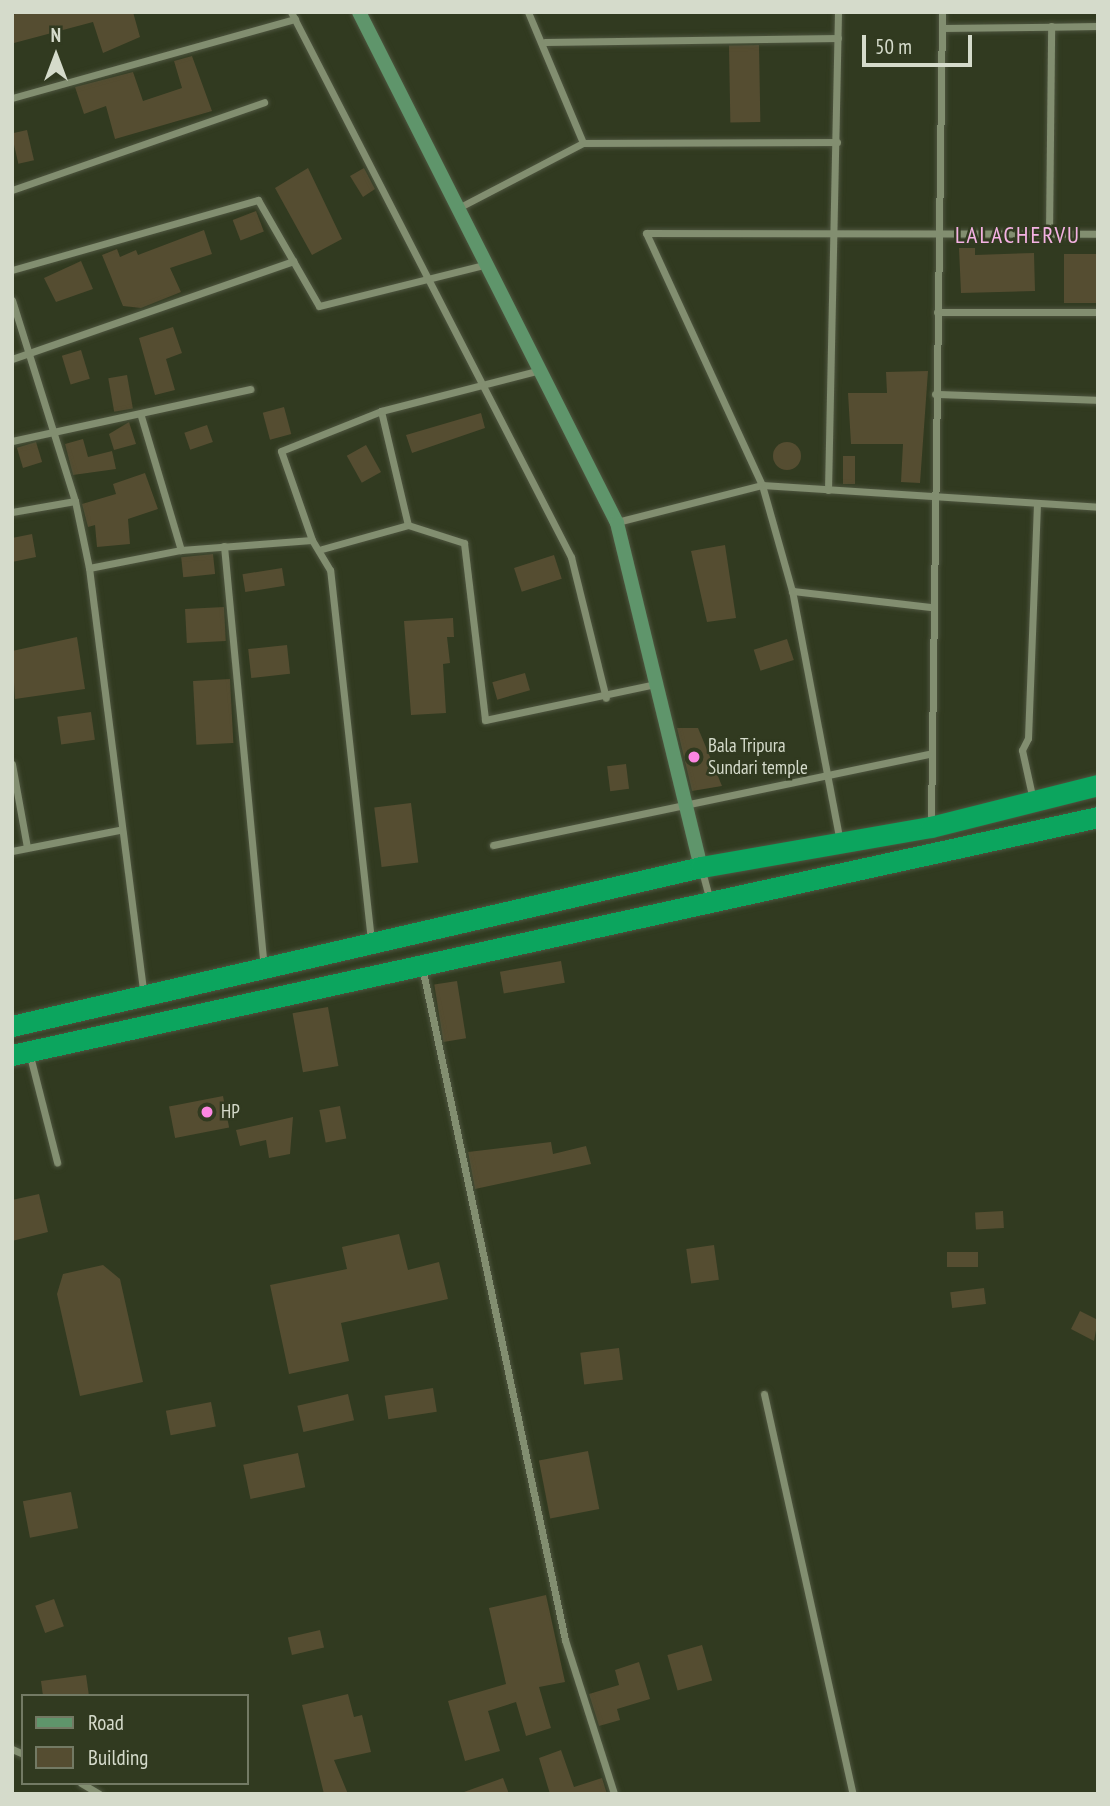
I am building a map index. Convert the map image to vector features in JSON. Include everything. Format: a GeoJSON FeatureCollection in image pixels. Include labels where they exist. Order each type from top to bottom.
{"type":"FeatureCollection","features":[{"type":"Feature","properties":{"kind":"highway"},"geometry":{"type":"LineString","coordinates":[[12,1026],[264,969],[371,948],[701,866],[931,827],[1098,785]]}},
{"type":"Feature","properties":{"kind":"highway"},"geometry":{"type":"LineString","coordinates":[[21,1054],[422,966],[709,898],[1098,817]]}},
{"type":"Feature","properties":{"kind":"main road"},"geometry":{"type":"LineString","coordinates":[[359,12],[490,263],[617,523],[701,866]]}},
{"type":"Feature","properties":{"kind":"street"},"geometry":{"type":"LineString","coordinates":[[528,12],[545,42],[583,143]]}},
{"type":"Feature","properties":{"kind":"street"},"geometry":{"type":"LineString","coordinates":[[828,490],[836,234],[838,12]]}},
{"type":"Feature","properties":{"kind":"street"},"geometry":{"type":"LineString","coordinates":[[931,827],[929,754],[942,12]]}},
{"type":"Feature","properties":{"kind":"street"},"geometry":{"type":"LineString","coordinates":[[12,98],[293,16],[431,278],[571,557],[606,698]]}},
{"type":"Feature","properties":{"kind":"street"},"geometry":{"type":"LineString","coordinates":[[1049,234],[1051,26]]}},
{"type":"Feature","properties":{"kind":"street"},"geometry":{"type":"LineString","coordinates":[[942,28],[1098,26]]}},
{"type":"Feature","properties":{"kind":"street"},"geometry":{"type":"LineString","coordinates":[[545,42],[838,38]]}},
{"type":"Feature","properties":{"kind":"street"},"geometry":{"type":"LineString","coordinates":[[12,190],[264,102]]}},
{"type":"Feature","properties":{"kind":"street"},"geometry":{"type":"LineString","coordinates":[[461,206],[583,143],[837,142]]}},
{"type":"Feature","properties":{"kind":"street"},"geometry":{"type":"LineString","coordinates":[[12,270],[258,200],[319,306],[490,263]]}},
{"type":"Feature","properties":{"kind":"street"},"geometry":{"type":"LineString","coordinates":[[840,844],[792,591],[762,485],[646,233],[1098,234]]}},
{"type":"Feature","properties":{"kind":"street"},"geometry":{"type":"LineString","coordinates":[[12,359],[30,355],[293,261]]}},
{"type":"Feature","properties":{"kind":"street"},"geometry":{"type":"LineString","coordinates":[[12,300],[75,500],[89,568],[119,830],[143,996]]}},
{"type":"Feature","properties":{"kind":"street"},"geometry":{"type":"LineString","coordinates":[[936,312],[1098,312]]}},
{"type":"Feature","properties":{"kind":"street"},"geometry":{"type":"LineString","coordinates":[[371,948],[330,570],[322,549],[312,540],[281,451],[381,411],[542,370]]}},
{"type":"Feature","properties":{"kind":"street"},"geometry":{"type":"LineString","coordinates":[[12,441],[141,416],[250,389]]}},
{"type":"Feature","properties":{"kind":"street"},"geometry":{"type":"LineString","coordinates":[[935,394],[1098,400]]}},
{"type":"Feature","properties":{"kind":"street"},"geometry":{"type":"LineString","coordinates":[[381,411],[408,525]]}},
{"type":"Feature","properties":{"kind":"street"},"geometry":{"type":"LineString","coordinates":[[141,416],[181,550]]}},
{"type":"Feature","properties":{"kind":"street"},"geometry":{"type":"LineString","coordinates":[[617,523],[762,485],[1098,507]]}},
{"type":"Feature","properties":{"kind":"street"},"geometry":{"type":"LineString","coordinates":[[12,512],[75,500]]}},
{"type":"Feature","properties":{"kind":"street"},"geometry":{"type":"LineString","coordinates":[[1033,801],[1022,750],[1028,738],[1037,503]]}},
{"type":"Feature","properties":{"kind":"street"},"geometry":{"type":"LineString","coordinates":[[322,549],[408,525],[454,537],[469,554],[485,720],[606,698],[656,684]]}},
{"type":"Feature","properties":{"kind":"street"},"geometry":{"type":"LineString","coordinates":[[89,568],[181,550],[312,540]]}},
{"type":"Feature","properties":{"kind":"street"},"geometry":{"type":"LineString","coordinates":[[224,546],[264,969]]}},
{"type":"Feature","properties":{"kind":"street"},"geometry":{"type":"LineString","coordinates":[[792,591],[931,607]]}},
{"type":"Feature","properties":{"kind":"street"},"geometry":{"type":"LineString","coordinates":[[493,845],[685,801],[929,754]]}},
{"type":"Feature","properties":{"kind":"street"},"geometry":{"type":"LineString","coordinates":[[12,764],[27,847]]}},
{"type":"Feature","properties":{"kind":"street"},"geometry":{"type":"LineString","coordinates":[[12,851],[119,830]]}},
{"type":"Feature","properties":{"kind":"street"},"geometry":{"type":"LineString","coordinates":[[701,866],[709,898]]}},
{"type":"Feature","properties":{"kind":"street"},"geometry":{"type":"LineString","coordinates":[[422,966],[565,1640],[614,1794]]}},
{"type":"Feature","properties":{"kind":"street"},"geometry":{"type":"LineString","coordinates":[[21,1054],[57,1162]]}},
{"type":"Feature","properties":{"kind":"street"},"geometry":{"type":"LineString","coordinates":[[764,1395],[853,1794]]}},
{"type":"Feature","properties":{"kind":"building"},"geometry":{"type":"Polygon","coordinates":[[[23,12],[133,12],[140,37],[103,53],[93,22],[14,43],[12,36],[12,15],[23,12]]]}},
{"type":"Feature","properties":{"kind":"building"},"geometry":{"type":"Polygon","coordinates":[[[759,45],[760,122],[730,123],[729,46],[759,45]]]}},
{"type":"Feature","properties":{"kind":"building"},"geometry":{"type":"Polygon","coordinates":[[[192,56],[212,111],[115,139],[106,106],[84,114],[75,87],[133,72],[143,101],[182,88],[174,61],[192,56]]]}},
{"type":"Feature","properties":{"kind":"building"},"geometry":{"type":"Polygon","coordinates":[[[27,130],[34,160],[18,164],[12,133],[27,130]]]}},
{"type":"Feature","properties":{"kind":"building"},"geometry":{"type":"Polygon","coordinates":[[[308,168],[342,239],[312,255],[275,188],[308,168]]]}},
{"type":"Feature","properties":{"kind":"building"},"geometry":{"type":"Polygon","coordinates":[[[364,168],[375,189],[363,197],[350,176],[364,168]]]}},
{"type":"Feature","properties":{"kind":"building"},"geometry":{"type":"Polygon","coordinates":[[[256,211],[264,232],[241,240],[233,220],[256,211]]]}},
{"type":"Feature","properties":{"kind":"building"},"geometry":{"type":"Polygon","coordinates":[[[204,230],[212,254],[170,268],[181,292],[141,308],[123,306],[102,255],[117,249],[120,257],[136,250],[138,255],[204,230]]]}},
{"type":"Feature","properties":{"kind":"building"},"geometry":{"type":"Polygon","coordinates":[[[959,248],[975,248],[975,255],[1034,253],[1035,291],[961,293],[959,248]]]}},
{"type":"Feature","properties":{"kind":"building"},"geometry":{"type":"Polygon","coordinates":[[[1064,254],[1098,254],[1098,303],[1064,303],[1064,254]]]}},
{"type":"Feature","properties":{"kind":"building"},"geometry":{"type":"Polygon","coordinates":[[[81,261],[93,289],[56,302],[44,278],[81,261]]]}},
{"type":"Feature","properties":{"kind":"building"},"geometry":{"type":"Polygon","coordinates":[[[173,327],[182,353],[166,359],[175,390],[155,395],[139,338],[173,327]]]}},
{"type":"Feature","properties":{"kind":"building"},"geometry":{"type":"Polygon","coordinates":[[[81,350],[90,379],[71,385],[62,356],[81,350]]]}},
{"type":"Feature","properties":{"kind":"building"},"geometry":{"type":"Polygon","coordinates":[[[928,371],[920,483],[901,482],[903,444],[851,444],[848,393],[887,393],[886,372],[928,371]]]}},
{"type":"Feature","properties":{"kind":"building"},"geometry":{"type":"Polygon","coordinates":[[[127,375],[133,408],[114,412],[108,378],[127,375]]]}},
{"type":"Feature","properties":{"kind":"building"},"geometry":{"type":"Polygon","coordinates":[[[284,407],[291,434],[270,440],[263,413],[284,407]]]}},
{"type":"Feature","properties":{"kind":"building"},"geometry":{"type":"Polygon","coordinates":[[[481,413],[485,428],[412,453],[406,435],[481,413]]]}},
{"type":"Feature","properties":{"kind":"building"},"geometry":{"type":"Polygon","coordinates":[[[129,422],[136,444],[114,450],[109,434],[129,422]]]}},
{"type":"Feature","properties":{"kind":"building"},"geometry":{"type":"Polygon","coordinates":[[[207,425],[213,442],[190,450],[184,433],[207,425]]]}},
{"type":"Feature","properties":{"kind":"building"},"geometry":{"type":"Polygon","coordinates":[[[83,439],[88,457],[112,451],[116,469],[73,475],[65,444],[83,439]]]}},
{"type":"Feature","properties":{"kind":"building"},"geometry":{"type":"Polygon","coordinates":[[[36,442],[42,462],[23,468],[17,448],[36,442]]]}},
{"type":"Feature","properties":{"kind":"building"},"geometry":{"type":"Polygon","coordinates":[[[787,442],[797,446],[801,456],[797,466],[787,470],[777,466],[773,456],[777,446],[787,442]]]}},
{"type":"Feature","properties":{"kind":"building"},"geometry":{"type":"Polygon","coordinates":[[[366,445],[381,472],[362,483],[347,456],[366,445]]]}},
{"type":"Feature","properties":{"kind":"building"},"geometry":{"type":"Polygon","coordinates":[[[843,456],[855,456],[855,484],[843,484],[843,456]]]}},
{"type":"Feature","properties":{"kind":"building"},"geometry":{"type":"Polygon","coordinates":[[[145,473],[158,509],[128,519],[130,544],[97,547],[95,525],[88,527],[82,504],[116,494],[113,484],[145,473]]]}},
{"type":"Feature","properties":{"kind":"building"},"geometry":{"type":"Polygon","coordinates":[[[32,534],[36,557],[12,562],[12,538],[32,534]]]}},
{"type":"Feature","properties":{"kind":"building"},"geometry":{"type":"Polygon","coordinates":[[[725,545],[736,618],[707,622],[691,551],[725,545]]]}},
{"type":"Feature","properties":{"kind":"building"},"geometry":{"type":"Polygon","coordinates":[[[213,554],[215,574],[183,577],[181,557],[213,554]]]}},
{"type":"Feature","properties":{"kind":"building"},"geometry":{"type":"Polygon","coordinates":[[[554,555],[562,579],[522,592],[514,568],[554,555]]]}},
{"type":"Feature","properties":{"kind":"building"},"geometry":{"type":"Polygon","coordinates":[[[282,568],[285,586],[245,592],[242,574],[282,568]]]}},
{"type":"Feature","properties":{"kind":"building"},"geometry":{"type":"Polygon","coordinates":[[[224,607],[226,641],[187,643],[185,609],[224,607]]]}},
{"type":"Feature","properties":{"kind":"building"},"geometry":{"type":"Polygon","coordinates":[[[453,618],[454,637],[447,637],[450,663],[443,664],[446,713],[411,715],[404,621],[453,618]]]}},
{"type":"Feature","properties":{"kind":"building"},"geometry":{"type":"Polygon","coordinates":[[[77,637],[85,689],[15,699],[12,651],[77,637]]]}},
{"type":"Feature","properties":{"kind":"building"},"geometry":{"type":"Polygon","coordinates":[[[787,639],[794,660],[761,671],[754,650],[787,639]]]}},
{"type":"Feature","properties":{"kind":"building"},"geometry":{"type":"Polygon","coordinates":[[[287,645],[290,674],[251,678],[248,649],[287,645]]]}},
{"type":"Feature","properties":{"kind":"building"},"geometry":{"type":"Polygon","coordinates":[[[525,673],[530,690],[497,700],[492,682],[525,673]]]}},
{"type":"Feature","properties":{"kind":"building"},"geometry":{"type":"Polygon","coordinates":[[[230,679],[233,743],[196,745],[193,681],[230,679]]]}},
{"type":"Feature","properties":{"kind":"building"},"geometry":{"type":"Polygon","coordinates":[[[91,712],[95,740],[61,744],[57,717],[91,712]]]}},
{"type":"Feature","properties":{"kind":"building","name":"Bala Tripura Sundari temple"},"geometry":{"type":"Polygon","coordinates":[[[677,728],[698,728],[722,786],[692,791],[677,728]]]}},
{"type":"Feature","properties":{"kind":"building"},"geometry":{"type":"Polygon","coordinates":[[[626,764],[629,789],[610,791],[607,766],[626,764]]]}},
{"type":"Feature","properties":{"kind":"building"},"geometry":{"type":"Polygon","coordinates":[[[411,803],[418,863],[382,867],[374,808],[411,803]]]}},
{"type":"Feature","properties":{"kind":"building"},"geometry":{"type":"Polygon","coordinates":[[[561,961],[565,983],[504,993],[500,972],[561,961]]]}},
{"type":"Feature","properties":{"kind":"building"},"geometry":{"type":"Polygon","coordinates":[[[457,981],[466,1038],[443,1042],[434,985],[457,981]]]}},
{"type":"Feature","properties":{"kind":"building"},"geometry":{"type":"Polygon","coordinates":[[[328,1007],[338,1066],[303,1072],[293,1013],[328,1007]]]}},
{"type":"Feature","properties":{"kind":"building"},"geometry":{"type":"Polygon","coordinates":[[[223,1096],[229,1127],[175,1138],[169,1106],[223,1096]]]}},
{"type":"Feature","properties":{"kind":"building"},"geometry":{"type":"Polygon","coordinates":[[[340,1106],[346,1138],[326,1142],[319,1110],[340,1106]]]}},
{"type":"Feature","properties":{"kind":"building"},"geometry":{"type":"Polygon","coordinates":[[[293,1117],[290,1154],[269,1158],[266,1140],[240,1146],[236,1130],[293,1117]]]}},
{"type":"Feature","properties":{"kind":"building"},"geometry":{"type":"Polygon","coordinates":[[[551,1142],[553,1154],[586,1146],[591,1164],[475,1189],[468,1152],[551,1142]]]}},
{"type":"Feature","properties":{"kind":"building"},"geometry":{"type":"Polygon","coordinates":[[[39,1194],[48,1232],[12,1241],[12,1200],[39,1194]]]}},
{"type":"Feature","properties":{"kind":"building"},"geometry":{"type":"Polygon","coordinates":[[[1003,1211],[1004,1228],[976,1229],[975,1212],[1003,1211]]]}},
{"type":"Feature","properties":{"kind":"building"},"geometry":{"type":"Polygon","coordinates":[[[399,1234],[408,1270],[439,1262],[448,1299],[341,1323],[349,1361],[289,1374],[270,1285],[347,1269],[342,1247],[399,1234]]]}},
{"type":"Feature","properties":{"kind":"building"},"geometry":{"type":"Polygon","coordinates":[[[714,1245],[719,1280],[691,1284],[686,1249],[714,1245]]]}},
{"type":"Feature","properties":{"kind":"building"},"geometry":{"type":"Polygon","coordinates":[[[947,1252],[978,1252],[978,1267],[947,1267],[947,1252]]]}},
{"type":"Feature","properties":{"kind":"building"},"geometry":{"type":"Polygon","coordinates":[[[103,1265],[120,1279],[143,1382],[80,1396],[57,1294],[63,1274],[103,1265]]]}},
{"type":"Feature","properties":{"kind":"building"},"geometry":{"type":"Polygon","coordinates":[[[984,1288],[986,1304],[952,1308],[950,1292],[984,1288]]]}},
{"type":"Feature","properties":{"kind":"building"},"geometry":{"type":"Polygon","coordinates":[[[1080,1311],[1098,1320],[1094,1341],[1071,1329],[1080,1311]]]}},
{"type":"Feature","properties":{"kind":"building"},"geometry":{"type":"Polygon","coordinates":[[[619,1348],[623,1380],[584,1385],[580,1353],[619,1348]]]}},
{"type":"Feature","properties":{"kind":"building"},"geometry":{"type":"Polygon","coordinates":[[[433,1388],[437,1412],[388,1419],[385,1396],[433,1388]]]}},
{"type":"Feature","properties":{"kind":"building"},"geometry":{"type":"Polygon","coordinates":[[[348,1394],[354,1420],[303,1432],[297,1406],[348,1394]]]}},
{"type":"Feature","properties":{"kind":"building"},"geometry":{"type":"Polygon","coordinates":[[[211,1402],[216,1427],[171,1435],[166,1411],[211,1402]]]}},
{"type":"Feature","properties":{"kind":"building"},"geometry":{"type":"Polygon","coordinates":[[[588,1451],[599,1509],[550,1518],[539,1461],[588,1451]]]}},
{"type":"Feature","properties":{"kind":"building"},"geometry":{"type":"Polygon","coordinates":[[[298,1453],[305,1487],[251,1499],[243,1465],[298,1453]]]}},
{"type":"Feature","properties":{"kind":"building"},"geometry":{"type":"Polygon","coordinates":[[[71,1492],[78,1528],[30,1538],[23,1501],[71,1492]]]}},
{"type":"Feature","properties":{"kind":"building"},"geometry":{"type":"Polygon","coordinates":[[[546,1595],[565,1682],[539,1687],[551,1728],[526,1736],[516,1702],[488,1711],[500,1751],[465,1761],[448,1701],[506,1684],[489,1608],[546,1595]]]}},
{"type":"Feature","properties":{"kind":"building"},"geometry":{"type":"Polygon","coordinates":[[[54,1599],[64,1626],[45,1633],[35,1606],[54,1599]]]}},
{"type":"Feature","properties":{"kind":"building"},"geometry":{"type":"Polygon","coordinates":[[[320,1630],[324,1648],[292,1655],[288,1637],[320,1630]]]}},
{"type":"Feature","properties":{"kind":"building"},"geometry":{"type":"Polygon","coordinates":[[[702,1645],[712,1681],[678,1690],[667,1655],[702,1645]]]}},
{"type":"Feature","properties":{"kind":"building"},"geometry":{"type":"Polygon","coordinates":[[[639,1662],[650,1699],[617,1709],[620,1720],[599,1726],[589,1694],[619,1685],[615,1670],[639,1662]]]}},
{"type":"Feature","properties":{"kind":"building"},"geometry":{"type":"Polygon","coordinates":[[[86,1675],[89,1694],[43,1694],[41,1681],[86,1675]]]}},
{"type":"Feature","properties":{"kind":"building"},"geometry":{"type":"Polygon","coordinates":[[[348,1694],[354,1717],[362,1715],[371,1752],[334,1760],[348,1794],[324,1794],[302,1705],[348,1694]]]}},
{"type":"Feature","properties":{"kind":"building"},"geometry":{"type":"Polygon","coordinates":[[[561,1750],[574,1787],[602,1778],[607,1794],[550,1794],[539,1758],[561,1750]]]}},
{"type":"Feature","properties":{"kind":"building"},"geometry":{"type":"Polygon","coordinates":[[[503,1778],[509,1794],[464,1794],[464,1792],[503,1778]]]}},
{"type":"Feature","properties":{"kind":"place","name":"Bala Tripura Sundari temple"},"geometry":{"type":"Point","coordinates":[694,757]}},
{"type":"Feature","properties":{"kind":"place","name":"HP"},"geometry":{"type":"Point","coordinates":[207,1112]}},
{"type":"Feature","properties":{"kind":"district","name":"LALACHERVU"},"geometry":{"type":"Point","coordinates":[1018,235]}}]}
